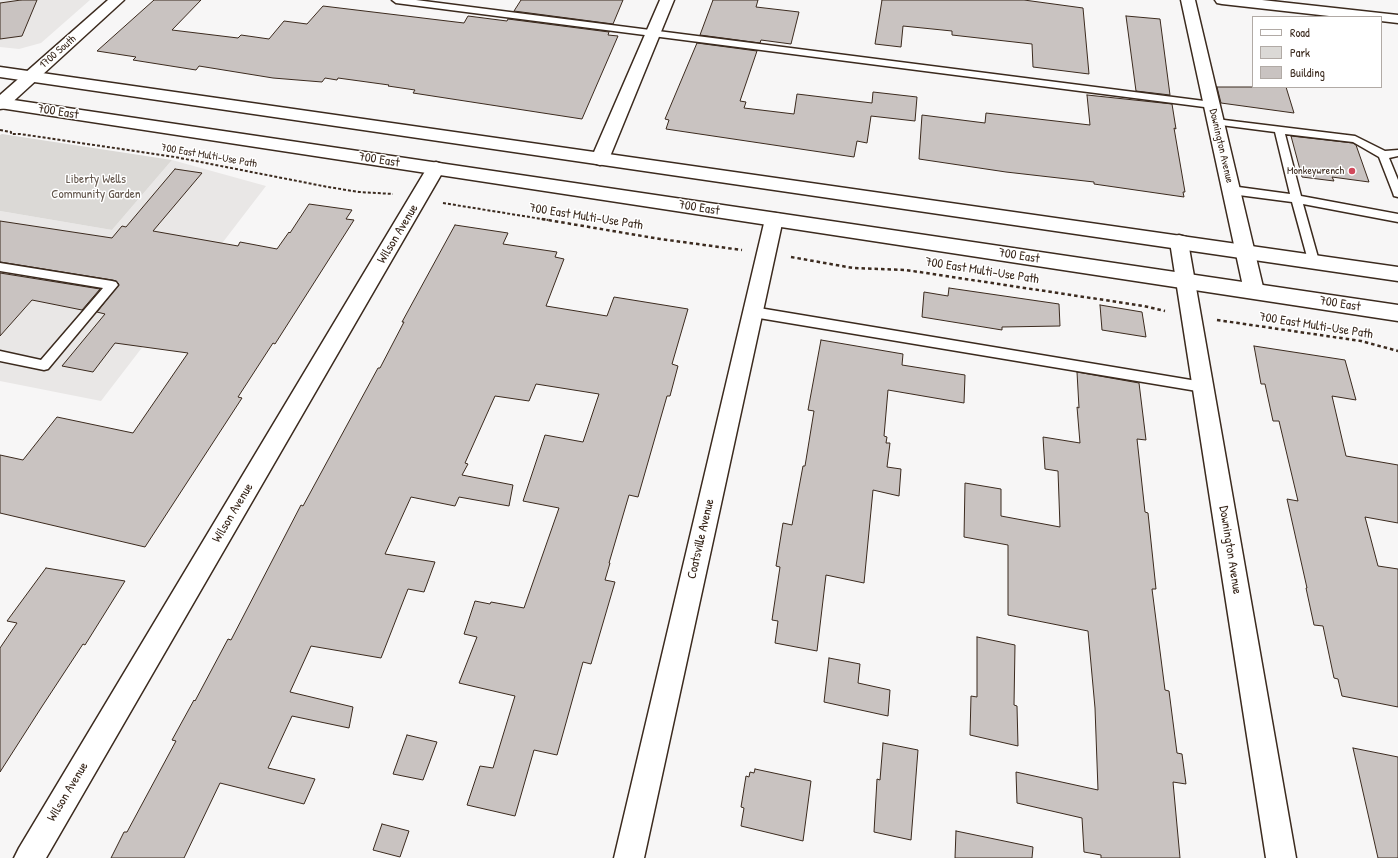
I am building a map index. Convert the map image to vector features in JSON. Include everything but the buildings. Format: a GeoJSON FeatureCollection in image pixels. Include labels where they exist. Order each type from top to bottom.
{"type":"FeatureCollection","features":[{"type":"Feature","properties":{"kind":"street","name":"1700 South"},"geometry":{"type":"LineString","coordinates":[[0,103],[117,0]]}},
{"type":"Feature","properties":{"kind":"street"},"geometry":{"type":"LineString","coordinates":[[600,159],[667,0]]}},
{"type":"Feature","properties":{"kind":"street","name":"Downington Avenue"},"geometry":{"type":"LineString","coordinates":[[1188,0],[1254,291]]}},
{"type":"Feature","properties":{"kind":"street"},"geometry":{"type":"LineString","coordinates":[[1222,0],[1369,16]]}},
{"type":"Feature","properties":{"kind":"street"},"geometry":{"type":"LineString","coordinates":[[1382,17],[1398,19]]}},
{"type":"Feature","properties":{"kind":"street"},"geometry":{"type":"LineString","coordinates":[[0,72],[1398,274]]}},
{"type":"Feature","properties":{"kind":"street","name":"700 East"},"geometry":{"type":"LineString","coordinates":[[0,103],[1398,313]]}},
{"type":"Feature","properties":{"kind":"street","name":"Wilson Avenue"},"geometry":{"type":"LineString","coordinates":[[30,858],[436,168]]}},
{"type":"Feature","properties":{"kind":"street","name":"Coatsville Avenue"},"geometry":{"type":"LineString","coordinates":[[629,858],[774,219]]}},
{"type":"Feature","properties":{"kind":"street","name":"Downington Avenue"},"geometry":{"type":"LineString","coordinates":[[1179,242],[1281,858]]}},
{"type":"Feature","properties":{"kind":"lane"},"geometry":{"type":"LineString","coordinates":[[396,0],[1212,105]]}},
{"type":"Feature","properties":{"kind":"lane"},"geometry":{"type":"LineString","coordinates":[[1216,122],[1354,139],[1383,154],[1398,153]]}},
{"type":"Feature","properties":{"kind":"lane"},"geometry":{"type":"LineString","coordinates":[[1279,130],[1313,261]]}},
{"type":"Feature","properties":{"kind":"lane"},"geometry":{"type":"LineString","coordinates":[[1383,154],[1398,193]]}},
{"type":"Feature","properties":{"kind":"lane"},"geometry":{"type":"LineString","coordinates":[[1231,190],[1296,199],[1398,218]]}},
{"type":"Feature","properties":{"kind":"lane"},"geometry":{"type":"LineString","coordinates":[[0,266],[112,285],[44,365],[0,356]]}},
{"type":"Feature","properties":{"kind":"lane"},"geometry":{"type":"LineString","coordinates":[[753,312],[1203,387]]}},
{"type":"Feature","properties":{"kind":"path","name":"700 East Multi-Use Path"},"geometry":{"type":"LineString","coordinates":[[0,130],[10,132],[11,134],[20,134],[175,157],[328,188],[394,194]]}},
{"type":"Feature","properties":{"kind":"path","name":"700 East Multi-Use Path"},"geometry":{"type":"LineString","coordinates":[[438,202],[660,240],[739,249]]}},
{"type":"Feature","properties":{"kind":"path","name":"700 East Multi-Use Path"},"geometry":{"type":"LineString","coordinates":[[801,258],[812,262],[853,268],[906,270],[1144,306],[1160,310]]}},
{"type":"Feature","properties":{"kind":"path","name":"700 East Multi-Use Path"},"geometry":{"type":"LineString","coordinates":[[1230,323],[1361,342],[1398,350]]}},
{"type":"Feature","properties":{"kind":"shaded area"},"geometry":{"type":"Polygon","coordinates":[[[0,0],[90,0],[41,43],[19,49],[0,47],[0,0]]]}},
{"type":"Feature","properties":{"kind":"shaded area"},"geometry":{"type":"Polygon","coordinates":[[[172,160],[266,186],[101,401],[0,381],[0,211],[112,230],[172,160]]]}},
{"type":"Feature","properties":{"kind":"green space","name":"Liberty Wells Community Garden"},"geometry":{"type":"Polygon","coordinates":[[[2,134],[172,160],[112,230],[0,211],[0,135],[2,134]]]}},
{"type":"Feature","properties":{"kind":"place","name":"Monkeywrench"},"geometry":{"type":"Point","coordinates":[1352,171]}}]}
